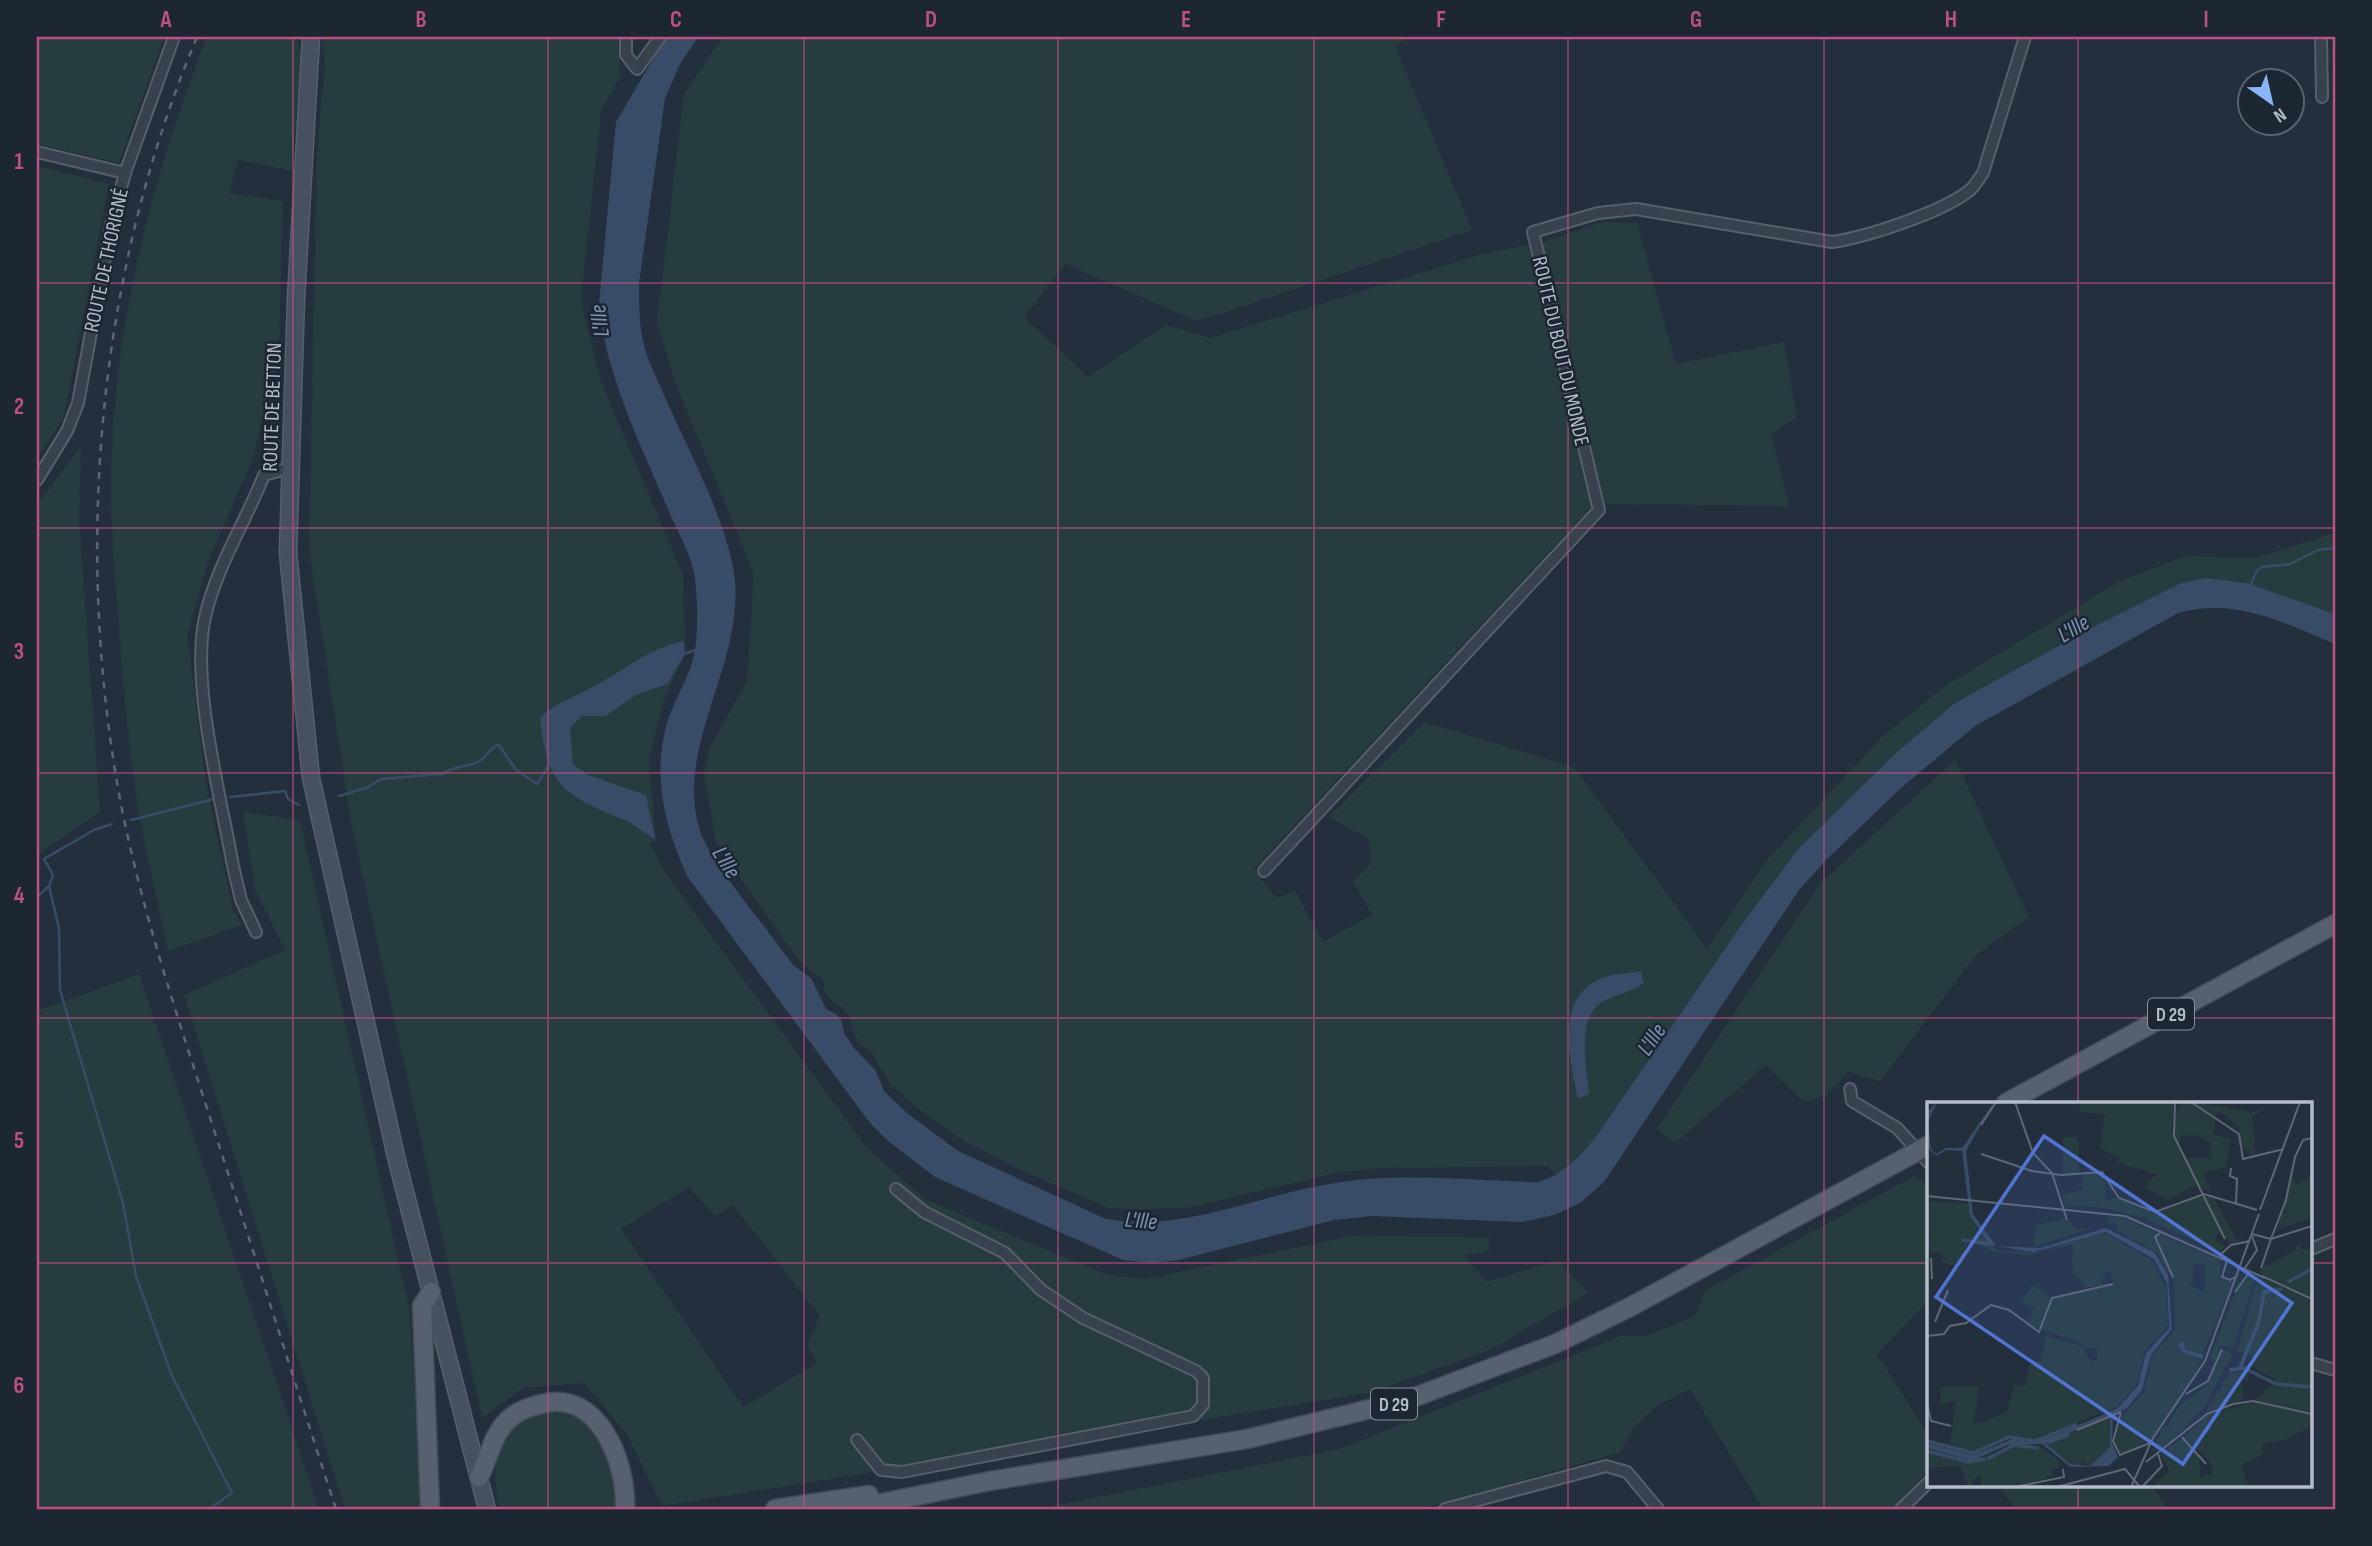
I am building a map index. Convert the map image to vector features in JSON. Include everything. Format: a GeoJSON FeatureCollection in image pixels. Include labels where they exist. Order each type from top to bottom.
{"type":"FeatureCollection","features":[{"type":"Feature","properties":{"kind":"main road","name":"ROUTE DE BETTON"},"geometry":{"type":"LineString","coordinates":[[311,37],[296,298],[288,552],[311,778],[397,1161],[487,1509]]}},
{"type":"Feature","properties":{"kind":"main road","name":"D 29"},"geometry":{"type":"LineString","coordinates":[[2008,1102],[2335,924]]}},
{"type":"Feature","properties":{"kind":"main road","name":"D 29"},"geometry":{"type":"LineString","coordinates":[[852,1509],[990,1481],[1247,1440],[1327,1422],[1468,1379],[1555,1344],[1630,1307],[1926,1153]]}},
{"type":"Feature","properties":{"kind":"main road"},"geometry":{"type":"LineString","coordinates":[[430,1509],[422,1306],[431,1292]]}},
{"type":"Feature","properties":{"kind":"main road"},"geometry":{"type":"LineString","coordinates":[[479,1477],[495,1437],[510,1417],[547,1402],[562,1403],[587,1413],[606,1433],[617,1457],[625,1509]]}},
{"type":"Feature","properties":{"kind":"main road","name":"D 29"},"geometry":{"type":"LineString","coordinates":[[775,1509],[907,1489],[990,1481]]}},
{"type":"Feature","properties":{"kind":"street","name":"ROUTE DE THORIGNÉ"},"geometry":{"type":"LineString","coordinates":[[37,480],[67,431],[78,403],[101,265],[125,173],[174,37]]}},
{"type":"Feature","properties":{"kind":"street"},"geometry":{"type":"LineString","coordinates":[[626,37],[626,55],[638,69],[660,37]]}},
{"type":"Feature","properties":{"kind":"street","name":"ROUTE DU BOUT DU MONDE"},"geometry":{"type":"LineString","coordinates":[[1264,871],[1599,510],[1533,232],[1598,212],[1636,209],[1832,242],[1856,239],[1947,204],[1971,189],[1983,173],[2025,37]]}},
{"type":"Feature","properties":{"kind":"street"},"geometry":{"type":"LineString","coordinates":[[2321,37],[2329,49],[2322,97]]}},
{"type":"Feature","properties":{"kind":"street"},"geometry":{"type":"LineString","coordinates":[[37,152],[125,173]]}},
{"type":"Feature","properties":{"kind":"street"},"geometry":{"type":"LineString","coordinates":[[256,932],[241,900],[233,866],[200,655],[206,611],[217,579],[264,475],[282,470],[290,473]]}},
{"type":"Feature","properties":{"kind":"street"},"geometry":{"type":"LineString","coordinates":[[1850,1089],[1853,1101],[1897,1128],[1926,1153]]}},
{"type":"Feature","properties":{"kind":"street"},"geometry":{"type":"LineString","coordinates":[[857,1440],[881,1470],[902,1472],[1193,1416],[1203,1405],[1203,1378],[1196,1371],[1083,1318],[1041,1290],[1005,1253],[924,1212],[896,1189]]}},
{"type":"Feature","properties":{"kind":"street"},"geometry":{"type":"LineString","coordinates":[[2312,1249],[2335,1239]]}},
{"type":"Feature","properties":{"kind":"street"},"geometry":{"type":"LineString","coordinates":[[2312,1363],[2335,1370]]}},
{"type":"Feature","properties":{"kind":"street"},"geometry":{"type":"LineString","coordinates":[[1445,1509],[1606,1466],[1627,1472],[1658,1509]]}},
{"type":"Feature","properties":{"kind":"street"},"geometry":{"type":"LineString","coordinates":[[1901,1509],[1927,1484]]}},
{"type":"Feature","properties":{"kind":"green space"},"geometry":{"type":"Polygon","coordinates":[[[37,37],[164,37],[119,163],[37,144],[37,37]]]}},
{"type":"Feature","properties":{"kind":"green space"},"geometry":{"type":"Polygon","coordinates":[[[207,37],[297,37],[301,55],[292,171],[238,160],[229,193],[283,201],[279,353],[252,461],[208,562],[187,635],[206,784],[233,910],[242,925],[168,951],[141,824],[128,729],[113,544],[112,447],[122,342],[143,238],[171,136],[207,37]]]}},
{"type":"Feature","properties":{"kind":"green space"},"geometry":{"type":"Polygon","coordinates":[[[322,37],[618,37],[620,76],[601,111],[581,301],[601,382],[683,575],[685,654],[664,699],[649,759],[656,841],[650,843],[664,871],[866,1147],[926,1200],[1108,1275],[1146,1279],[1351,1236],[1489,1237],[1489,1251],[1464,1255],[1487,1282],[1558,1260],[1588,1293],[1490,1350],[1369,1393],[662,1506],[627,1434],[584,1383],[523,1388],[482,1418],[351,822],[309,549],[317,156],[325,62],[322,37]],[[689,1187],[621,1229],[743,1407],[817,1363],[807,1345],[820,1316],[733,1205],[715,1216],[689,1187]]]}},
{"type":"Feature","properties":{"kind":"green space"},"geometry":{"type":"Polygon","coordinates":[[[722,37],[1409,37],[1395,46],[1472,230],[1211,317],[1194,320],[1065,264],[1024,317],[1088,377],[1166,325],[1210,338],[1482,254],[1544,242],[1601,222],[1637,223],[1676,364],[1784,342],[1797,417],[1771,434],[1789,506],[1610,504],[1591,507],[1254,869],[1276,898],[1295,891],[1323,942],[1372,915],[1353,881],[1371,864],[1369,839],[1329,817],[1424,722],[1574,767],[1707,949],[1767,860],[1882,737],[1945,686],[2118,582],[2186,556],[2256,558],[2335,533],[2335,614],[2247,583],[2207,578],[2181,583],[2087,630],[1955,703],[1897,752],[1797,850],[1740,927],[1595,1138],[1573,1163],[1557,1176],[1548,1166],[1379,1168],[1335,1173],[1192,1207],[1131,1210],[1109,1208],[1020,1170],[965,1142],[891,1085],[871,1052],[859,1043],[852,1030],[850,1018],[824,990],[823,980],[799,961],[716,843],[704,774],[709,749],[747,681],[754,574],[674,379],[657,322],[684,94],[722,37]]]}},
{"type":"Feature","properties":{"kind":"green space"},"geometry":{"type":"Polygon","coordinates":[[[37,166],[109,184],[63,419],[37,458],[37,166]]]}},
{"type":"Feature","properties":{"kind":"green space"},"geometry":{"type":"Polygon","coordinates":[[[81,446],[79,520],[100,812],[37,855],[37,505],[81,446]]]}},
{"type":"Feature","properties":{"kind":"green space"},"geometry":{"type":"Polygon","coordinates":[[[1955,760],[2029,917],[1976,955],[1880,1081],[1848,1072],[1827,1095],[1804,1102],[1766,1065],[1675,1143],[1657,1129],[1820,884],[1955,760]]]}},
{"type":"Feature","properties":{"kind":"green space"},"geometry":{"type":"Polygon","coordinates":[[[243,812],[300,820],[409,1309],[423,1509],[345,1509],[184,995],[285,950],[255,889],[243,812]]]}},
{"type":"Feature","properties":{"kind":"green space"},"geometry":{"type":"Polygon","coordinates":[[[139,974],[319,1509],[37,1509],[37,1011],[139,974]]]}},
{"type":"Feature","properties":{"kind":"green space"},"geometry":{"type":"Polygon","coordinates":[[[1914,1176],[1927,1184],[1927,1302],[1877,1354],[1927,1433],[1927,1472],[1892,1509],[1763,1509],[1690,1389],[1648,1413],[1633,1430],[1621,1452],[1431,1506],[1401,1509],[1037,1509],[1340,1449],[1621,1336],[1646,1336],[1695,1316],[1706,1290],[1914,1176]]]}},
{"type":"Feature","properties":{"kind":"green space"},"geometry":{"type":"Polygon","coordinates":[[[557,1408],[585,1423],[604,1447],[615,1477],[618,1509],[499,1509],[496,1471],[501,1442],[521,1421],[557,1408]]]}},
{"type":"Feature","properties":{"kind":"green space"},"geometry":{"type":"Polygon","coordinates":[[[1999,1486],[2152,1486],[2168,1509],[2016,1509],[1999,1486]]]}},
{"type":"Feature","properties":{"kind":"water"},"geometry":{"type":"Polygon","coordinates":[[[666,37],[698,37],[680,64],[665,98],[639,283],[641,327],[650,362],[720,520],[732,562],[736,597],[724,665],[703,731],[696,764],[694,798],[700,831],[714,858],[737,891],[794,966],[811,978],[826,1009],[836,1014],[842,1022],[844,1033],[876,1071],[884,1091],[907,1113],[958,1151],[1106,1219],[1135,1222],[1193,1217],[1307,1188],[1361,1180],[1411,1178],[1538,1182],[1547,1179],[1570,1165],[1595,1138],[1740,927],[1797,850],[1897,752],[1955,703],[2087,630],[2181,583],[2207,578],[2247,583],[2335,614],[2335,644],[2278,620],[2239,610],[2219,608],[2178,613],[1975,726],[1901,788],[1826,860],[1799,890],[1604,1182],[1580,1203],[1554,1215],[1522,1222],[1372,1216],[1334,1220],[1178,1260],[1152,1263],[1123,1260],[935,1177],[888,1141],[870,1123],[687,876],[679,858],[663,803],[660,766],[666,727],[689,671],[696,643],[694,573],[617,383],[599,304],[616,122],[666,37]]]}},
{"type":"Feature","properties":{"kind":"water"},"geometry":{"type":"Polygon","coordinates":[[[684,641],[685,654],[667,684],[635,695],[606,716],[582,716],[570,728],[573,764],[588,775],[646,795],[655,839],[627,821],[588,804],[563,787],[548,761],[540,718],[647,655],[684,641]]]}},
{"type":"Feature","properties":{"kind":"water"},"geometry":{"type":"Polygon","coordinates":[[[1641,971],[1644,983],[1604,1001],[1595,1008],[1589,1018],[1585,1057],[1589,1094],[1578,1099],[1571,1065],[1569,1028],[1572,1011],[1579,996],[1591,984],[1608,976],[1641,971]]]}},
{"type":"Feature","properties":{"kind":"waterway"},"geometry":{"type":"LineString","coordinates":[[2250,587],[2257,570],[2262,567],[2290,564],[2318,550],[2335,548]]}},
{"type":"Feature","properties":{"kind":"waterway"},"geometry":{"type":"LineString","coordinates":[[682,655],[695,650]]}},
{"type":"Feature","properties":{"kind":"waterway"},"geometry":{"type":"LineString","coordinates":[[339,796],[366,788],[381,779],[442,774],[481,760],[498,744],[516,770],[537,784],[551,762]]}},
{"type":"Feature","properties":{"kind":"waterway"},"geometry":{"type":"LineString","coordinates":[[230,797],[285,791],[288,799],[299,805]]}},
{"type":"Feature","properties":{"kind":"waterway"},"geometry":{"type":"LineString","coordinates":[[131,820],[214,799]]}},
{"type":"Feature","properties":{"kind":"waterway"},"geometry":{"type":"LineString","coordinates":[[37,897],[49,886],[53,875],[44,859],[94,830],[112,824]]}},
{"type":"Feature","properties":{"kind":"waterway"},"geometry":{"type":"LineString","coordinates":[[49,886],[59,928],[60,990],[123,1203],[136,1276],[172,1376],[232,1493],[209,1509]]}},
{"type":"Feature","properties":{"kind":"railway"},"geometry":{"type":"LineString","coordinates":[[197,37],[163,127],[137,219],[117,314],[104,410],[98,506],[98,603],[105,699],[119,794],[148,919],[336,1509]]}},
{"type":"Feature","properties":{"kind":"water label","name":"L'Ille"},"geometry":{"type":"Point","coordinates":[599,321]}},
{"type":"Feature","properties":{"kind":"water label","name":"L'Ille"},"geometry":{"type":"Point","coordinates":[2073,628]}},
{"type":"Feature","properties":{"kind":"water label","name":"L'Ille"},"geometry":{"type":"Point","coordinates":[727,862]}},
{"type":"Feature","properties":{"kind":"water label","name":"L'Ille"},"geometry":{"type":"Point","coordinates":[1651,1039]}},
{"type":"Feature","properties":{"kind":"water label","name":"L'Ille"},"geometry":{"type":"Point","coordinates":[1141,1220]}}]}
